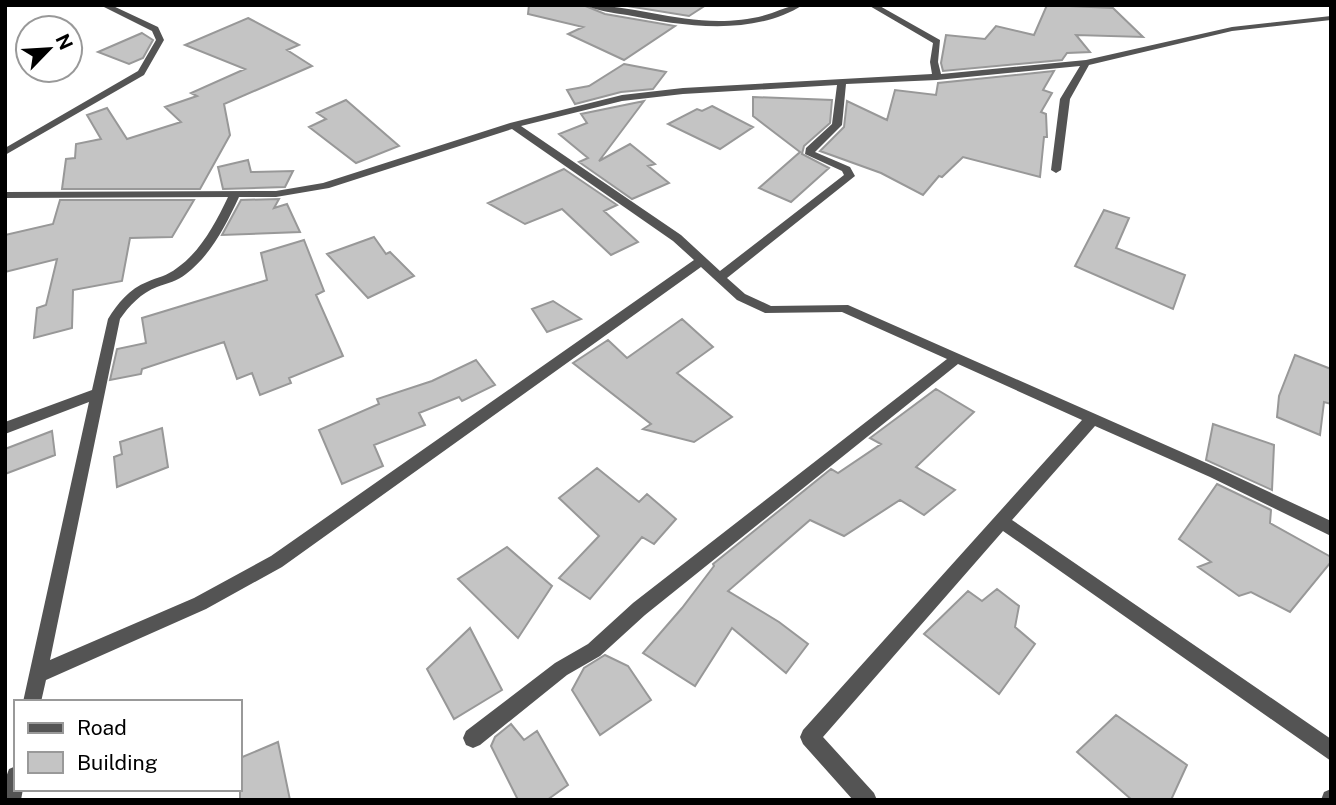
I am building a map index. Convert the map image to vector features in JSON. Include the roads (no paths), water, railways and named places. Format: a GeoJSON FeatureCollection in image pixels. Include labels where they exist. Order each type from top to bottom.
{"type":"FeatureCollection","features":[{"type":"Feature","properties":{"kind":"street"},"geometry":{"type":"LineString","coordinates":[[5,152],[127,83],[147,66],[160,40],[155,29],[104,5]]}},
{"type":"Feature","properties":{"kind":"street"},"geometry":{"type":"LineString","coordinates":[[589,5],[704,26],[757,19],[799,5]]}},
{"type":"Feature","properties":{"kind":"street"},"geometry":{"type":"LineString","coordinates":[[872,5],[937,42],[934,62],[937,77]]}},
{"type":"Feature","properties":{"kind":"street"},"geometry":{"type":"LineString","coordinates":[[5,195],[276,194],[325,186],[513,125],[622,98],[696,90],[937,77],[1086,63],[1231,29],[1331,18]]}},
{"type":"Feature","properties":{"kind":"street"},"geometry":{"type":"LineString","coordinates":[[1056,170],[1065,99],[1086,63]]}},
{"type":"Feature","properties":{"kind":"street"},"geometry":{"type":"LineString","coordinates":[[719,278],[850,176],[846,169],[810,154],[810,150],[837,125],[842,83]]}},
{"type":"Feature","properties":{"kind":"street"},"geometry":{"type":"LineString","coordinates":[[513,125],[657,223],[741,297],[758,306],[778,310],[844,308],[1215,473],[1331,529]]}},
{"type":"Feature","properties":{"kind":"street"},"geometry":{"type":"LineString","coordinates":[[32,700],[114,318],[126,302],[148,286],[170,279],[197,258],[220,226],[234,196]]}},
{"type":"Feature","properties":{"kind":"street"},"geometry":{"type":"LineString","coordinates":[[38,674],[241,585],[305,546],[348,510],[701,261]]}},
{"type":"Feature","properties":{"kind":"street"},"geometry":{"type":"LineString","coordinates":[[473,738],[561,670],[594,650],[648,601],[956,359]]}},
{"type":"Feature","properties":{"kind":"street"},"geometry":{"type":"LineString","coordinates":[[5,428],[98,393]]}},
{"type":"Feature","properties":{"kind":"street"},"geometry":{"type":"LineString","coordinates":[[867,800],[810,737],[1093,419]]}},
{"type":"Feature","properties":{"kind":"street"},"geometry":{"type":"LineString","coordinates":[[1002,522],[1331,751]]}}]}
